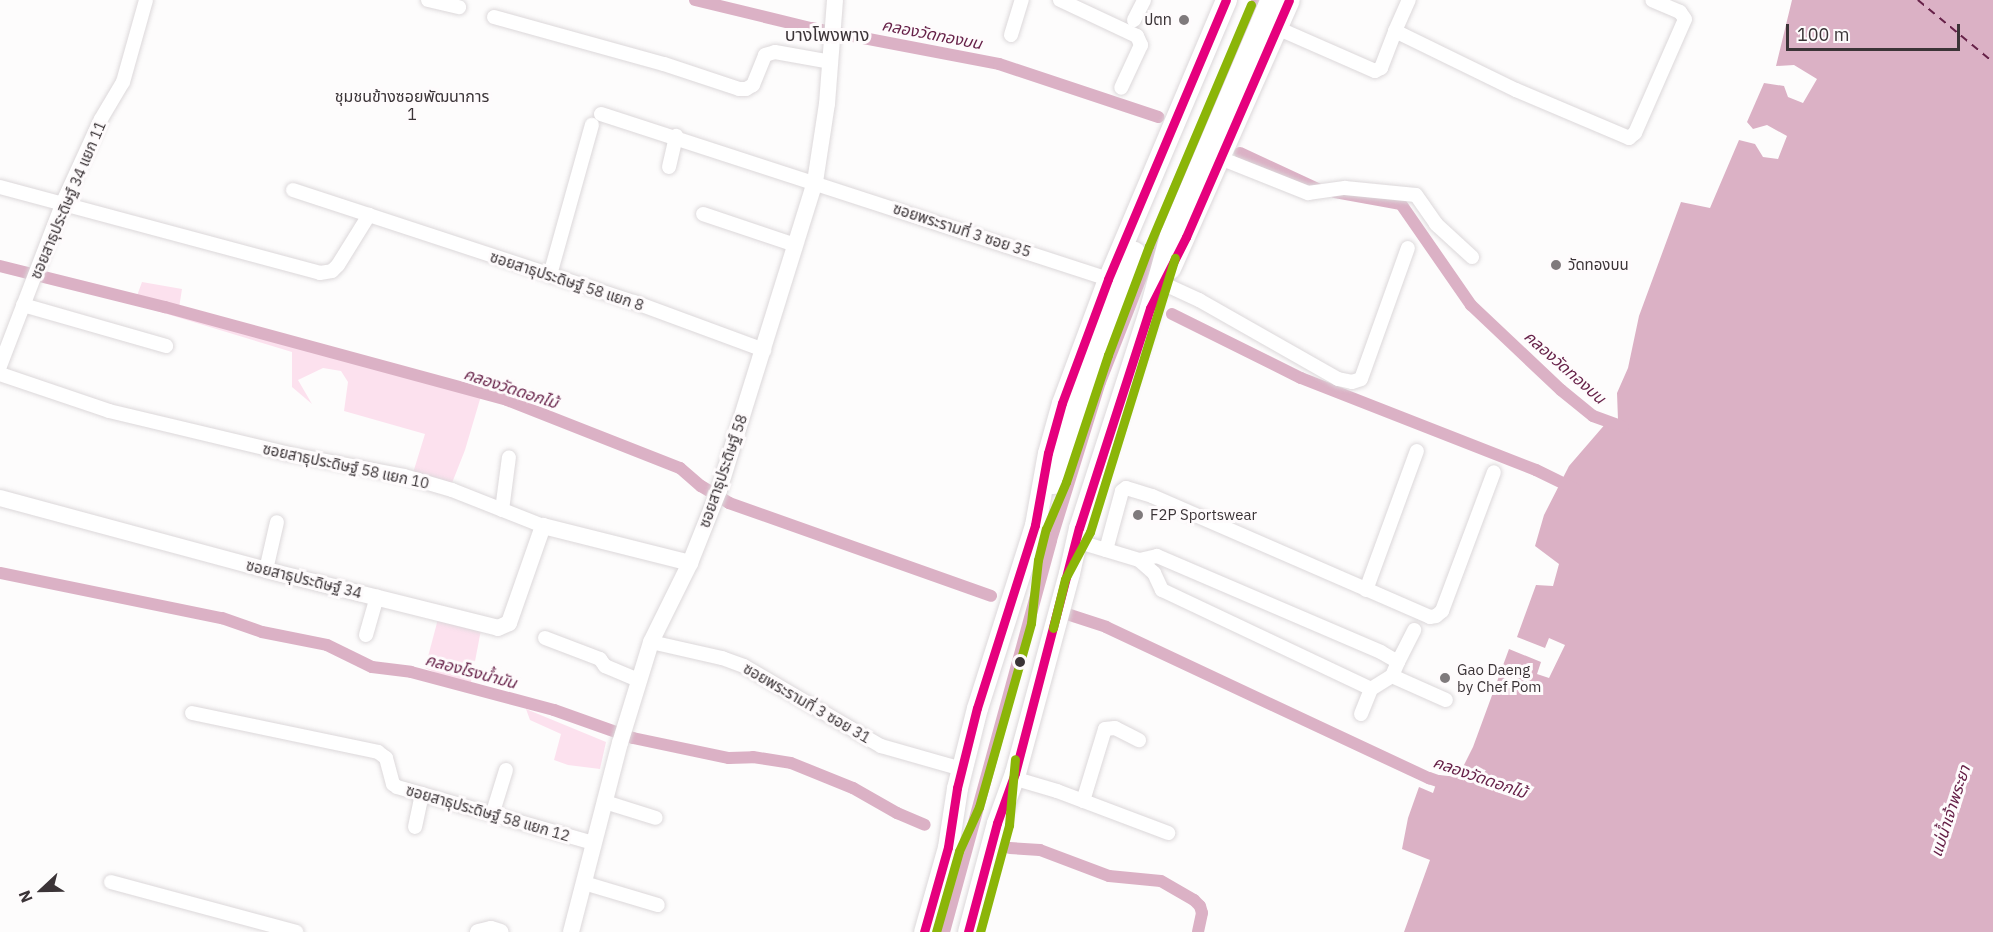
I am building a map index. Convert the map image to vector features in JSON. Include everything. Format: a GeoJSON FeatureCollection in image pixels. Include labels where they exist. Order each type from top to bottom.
{"type":"FeatureCollection","features":[{"type":"Feature","properties":{"kind":"main road"},"geometry":{"type":"LineString","coordinates":[[1035,525],[1048,453],[1062,403],[1108,279],[1226,0]]}},
{"type":"Feature","properties":{"kind":"main road"},"geometry":{"type":"LineString","coordinates":[[924,932],[948,847],[962,769],[980,700],[1035,525],[1055,478],[1078,405],[1138,242],[1240,0]]}},
{"type":"Feature","properties":{"kind":"main road"},"geometry":{"type":"LineString","coordinates":[[968,932],[997,823],[1013,778],[1076,541],[1150,308],[1170,235],[1270,0]]}},
{"type":"Feature","properties":{"kind":"main road"},"geometry":{"type":"LineString","coordinates":[[1150,308],[1220,158],[1289,0]]}},
{"type":"Feature","properties":{"kind":"street","name":"ซอยสาธุประดิษฐ์ 34 แยก 11"},"geometry":{"type":"LineString","coordinates":[[0,366],[6,332],[23,305],[36,276],[63,202],[101,119],[123,82],[146,0]]}},
{"type":"Feature","properties":{"kind":"street"},"geometry":{"type":"LineString","coordinates":[[428,0],[459,8]]}},
{"type":"Feature","properties":{"kind":"street","name":"ซอยสาธุประดิษฐ์ 58"},"geometry":{"type":"LineString","coordinates":[[571,932],[638,680],[651,642],[690,563],[716,496],[764,350],[815,182],[831,62],[836,0]]}},
{"type":"Feature","properties":{"kind":"street"},"geometry":{"type":"LineString","coordinates":[[1011,35],[1022,0]]}},
{"type":"Feature","properties":{"kind":"street"},"geometry":{"type":"LineString","coordinates":[[1060,0],[1137,36],[1141,45],[1122,88]]}},
{"type":"Feature","properties":{"kind":"street"},"geometry":{"type":"LineString","coordinates":[[1134,20],[1144,0]]}},
{"type":"Feature","properties":{"kind":"street"},"geometry":{"type":"LineString","coordinates":[[1276,28],[1375,71],[1381,68],[1409,0]]}},
{"type":"Feature","properties":{"kind":"street"},"geometry":{"type":"LineString","coordinates":[[1395,31],[1516,90],[1629,138],[1635,133],[1685,19],[1680,12],[1652,0]]}},
{"type":"Feature","properties":{"kind":"street"},"geometry":{"type":"LineString","coordinates":[[494,17],[746,89],[753,86],[765,54],[776,52],[831,62]]}},
{"type":"Feature","properties":{"kind":"street","name":"ซอยพระรามที่ 3 ซอย 35"},"geometry":{"type":"LineString","coordinates":[[601,114],[676,136],[1108,279]]}},
{"type":"Feature","properties":{"kind":"street"},"geometry":{"type":"LineString","coordinates":[[550,275],[592,125]]}},
{"type":"Feature","properties":{"kind":"street"},"geometry":{"type":"LineString","coordinates":[[669,167],[676,136]]}},
{"type":"Feature","properties":{"kind":"street"},"geometry":{"type":"LineString","coordinates":[[1220,158],[1308,193],[1318,194],[1354,188],[1416,195],[1436,224],[1472,257]]}},
{"type":"Feature","properties":{"kind":"street"},"geometry":{"type":"LineString","coordinates":[[0,187],[63,202],[320,273],[332,271],[338,265],[369,215]]}},
{"type":"Feature","properties":{"kind":"street","name":"ซอยสาธุประดิษฐ์ 58 แยก 8"},"geometry":{"type":"LineString","coordinates":[[292,190],[634,302],[764,350]]}},
{"type":"Feature","properties":{"kind":"street"},"geometry":{"type":"LineString","coordinates":[[703,214],[795,245]]}},
{"type":"Feature","properties":{"kind":"street"},"geometry":{"type":"LineString","coordinates":[[1162,283],[1199,300],[1338,379],[1352,382],[1361,379],[1408,248]]}},
{"type":"Feature","properties":{"kind":"street"},"geometry":{"type":"LineString","coordinates":[[23,305],[166,346]]}},
{"type":"Feature","properties":{"kind":"street","name":"ซอยสาธุประดิษฐ์ 58 แยก 10"},"geometry":{"type":"LineString","coordinates":[[0,374],[109,411],[279,452],[404,476],[543,526],[690,563]]}},
{"type":"Feature","properties":{"kind":"street"},"geometry":{"type":"LineString","coordinates":[[1366,590],[1417,451]]}},
{"type":"Feature","properties":{"kind":"street"},"geometry":{"type":"LineString","coordinates":[[502,510],[509,457]]}},
{"type":"Feature","properties":{"kind":"street"},"geometry":{"type":"LineString","coordinates":[[1106,550],[1122,491],[1126,488],[1152,496],[1430,617],[1437,616],[1442,611],[1494,472]]}},
{"type":"Feature","properties":{"kind":"street","name":"ซอยสาธุประดิษฐ์ 34"},"geometry":{"type":"LineString","coordinates":[[0,498],[266,570],[476,623],[504,627],[509,623],[543,526]]}},
{"type":"Feature","properties":{"kind":"street"},"geometry":{"type":"LineString","coordinates":[[266,570],[277,522]]}},
{"type":"Feature","properties":{"kind":"street"},"geometry":{"type":"LineString","coordinates":[[1076,541],[1139,560],[1154,573],[1162,590],[1371,689]]}},
{"type":"Feature","properties":{"kind":"street"},"geometry":{"type":"LineString","coordinates":[[1139,560],[1157,556],[1398,662]]}},
{"type":"Feature","properties":{"kind":"street"},"geometry":{"type":"LineString","coordinates":[[366,635],[377,597]]}},
{"type":"Feature","properties":{"kind":"street"},"geometry":{"type":"LineString","coordinates":[[1360,714],[1371,689],[1392,676],[1414,630]]}},
{"type":"Feature","properties":{"kind":"street"},"geometry":{"type":"LineString","coordinates":[[545,638],[600,659],[605,666],[638,680]]}},
{"type":"Feature","properties":{"kind":"street","name":"ซอยพระรามที่ 3 ซอย 31"},"geometry":{"type":"LineString","coordinates":[[651,642],[722,658],[744,666],[881,746],[962,769]]}},
{"type":"Feature","properties":{"kind":"street"},"geometry":{"type":"LineString","coordinates":[[1392,676],[1446,700]]}},
{"type":"Feature","properties":{"kind":"street","name":"ซอยสาธุประดิษฐ์ 58 แยก 12"},"geometry":{"type":"LineString","coordinates":[[192,713],[378,752],[386,758],[393,784],[594,843]]}},
{"type":"Feature","properties":{"kind":"street"},"geometry":{"type":"LineString","coordinates":[[1083,801],[1106,729],[1115,728],[1139,740]]}},
{"type":"Feature","properties":{"kind":"street"},"geometry":{"type":"LineString","coordinates":[[493,812],[506,770]]}},
{"type":"Feature","properties":{"kind":"street"},"geometry":{"type":"LineString","coordinates":[[1013,778],[1168,833]]}},
{"type":"Feature","properties":{"kind":"street"},"geometry":{"type":"LineString","coordinates":[[415,827],[422,794]]}},
{"type":"Feature","properties":{"kind":"street"},"geometry":{"type":"LineString","coordinates":[[605,802],[656,818]]}},
{"type":"Feature","properties":{"kind":"street"},"geometry":{"type":"LineString","coordinates":[[111,882],[296,932]]}},
{"type":"Feature","properties":{"kind":"street"},"geometry":{"type":"LineString","coordinates":[[584,883],[658,905]]}},
{"type":"Feature","properties":{"kind":"street"},"geometry":{"type":"LineString","coordinates":[[478,932],[491,929],[501,932]]}},
{"type":"Feature","properties":{"kind":"shaded area"},"geometry":{"type":"Polygon","coordinates":[[[142,282],[182,289],[179,308],[481,396],[465,450],[452,483],[413,473],[425,434],[344,411],[348,382],[341,371],[323,368],[298,380],[312,404],[292,387],[292,352],[134,304],[142,282]]]}},
{"type":"Feature","properties":{"kind":"shaded area"},"geometry":{"type":"Polygon","coordinates":[[[438,619],[481,630],[471,682],[443,676],[425,668],[438,619]]]}},
{"type":"Feature","properties":{"kind":"shaded area"},"geometry":{"type":"Polygon","coordinates":[[[526,709],[606,742],[600,769],[568,765],[554,760],[561,734],[530,720],[526,709]]]}},
{"type":"Feature","properties":{"kind":"water","name":"แม่น้ำเจ้าพระยา"},"geometry":{"type":"Polygon","coordinates":[[[1792,0],[1993,0],[1993,932],[1404,932],[1430,860],[1402,849],[1408,818],[1419,787],[1433,793],[1439,775],[1458,777],[1473,747],[1509,649],[1541,662],[1537,674],[1549,678],[1565,645],[1549,638],[1545,648],[1517,637],[1536,585],[1553,586],[1559,564],[1535,546],[1544,515],[1569,466],[1607,422],[1618,420],[1617,393],[1628,368],[1639,316],[1681,202],[1710,208],[1739,140],[1755,144],[1763,157],[1778,159],[1787,136],[1767,125],[1753,129],[1747,122],[1764,83],[1784,86],[1788,97],[1803,103],[1817,79],[1794,65],[1776,66],[1792,0]]]}},
{"type":"Feature","properties":{"kind":"waterway","name":"คลองวัดทองบน"},"geometry":{"type":"LineString","coordinates":[[695,0],[811,28],[999,64],[1158,117]]}},
{"type":"Feature","properties":{"kind":"waterway"},"geometry":{"type":"LineString","coordinates":[[944,932],[1051,540],[1100,382],[1175,191],[1258,0]]}},
{"type":"Feature","properties":{"kind":"waterway","name":"คลองวัดทองบน"},"geometry":{"type":"LineString","coordinates":[[1240,153],[1318,189]]}},
{"type":"Feature","properties":{"kind":"waterway","name":"คลองวัดทองบน"},"geometry":{"type":"LineString","coordinates":[[1335,192],[1401,204],[1471,305],[1561,390],[1593,416],[1623,427]]}},
{"type":"Feature","properties":{"kind":"waterway","name":"คลองวัดดอกไม้"},"geometry":{"type":"LineString","coordinates":[[0,266],[165,307],[507,400],[680,468],[701,486],[729,503],[991,596]]}},
{"type":"Feature","properties":{"kind":"waterway"},"geometry":{"type":"LineString","coordinates":[[1172,314],[1301,378],[1536,470],[1575,489]]}},
{"type":"Feature","properties":{"kind":"waterway","name":"คลองโรงน้ำมัน"},"geometry":{"type":"LineString","coordinates":[[0,573],[222,618],[262,632],[327,645],[372,667],[411,672],[554,710],[633,738],[729,758],[753,757],[791,763],[853,788],[897,813],[925,825]]}},
{"type":"Feature","properties":{"kind":"waterway","name":"คลองวัดดอกไม้"},"geometry":{"type":"LineString","coordinates":[[1070,615],[1106,627],[1429,778],[1452,786]]}},
{"type":"Feature","properties":{"kind":"waterway","name":"คลองโรงน้ำมัน"},"geometry":{"type":"LineString","coordinates":[[1010,848],[1040,850],[1109,876],[1161,881],[1194,900],[1200,906],[1202,913],[1198,932]]}},
{"type":"Feature","properties":{"kind":"ferry route"},"geometry":{"type":"LineString","coordinates":[[1918,0],[1993,62]]}},
{"type":"Feature","properties":{"kind":"transit line"},"geometry":{"type":"LineString","coordinates":[[924,932],[948,847],[957,788],[977,708],[1035,525],[1048,453],[1062,403],[1108,279],[1226,0]]}},
{"type":"Feature","properties":{"kind":"transit line"},"geometry":{"type":"LineString","coordinates":[[968,932],[997,823],[1015,773],[1079,528],[1150,308],[1186,237],[1289,0]]}},
{"type":"Feature","properties":{"kind":"transit line"},"geometry":{"type":"LineString","coordinates":[[936,932],[959,851],[979,807],[1031,623],[1038,560],[1046,529],[1066,482],[1108,355],[1149,246],[1251,5]]}},
{"type":"Feature","properties":{"kind":"transit line"},"geometry":{"type":"LineString","coordinates":[[1053,628],[1065,579],[1090,532],[1175,258]]}},
{"type":"Feature","properties":{"kind":"transit line"},"geometry":{"type":"LineString","coordinates":[[980,932],[1009,825],[1015,759]]}},
{"type":"Feature","properties":{"kind":"place","name":"ปตท"},"geometry":{"type":"Point","coordinates":[1184,20]}},
{"type":"Feature","properties":{"kind":"place","name":"วัดทองบน"},"geometry":{"type":"Point","coordinates":[1556,265]}},
{"type":"Feature","properties":{"kind":"place","name":"F2P Sportswear"},"geometry":{"type":"Point","coordinates":[1138,515]}},
{"type":"Feature","properties":{"kind":"place","name":"Gao Daeng by Chef Pom"},"geometry":{"type":"Point","coordinates":[1445,678]}},
{"type":"Feature","properties":{"kind":"district","name":"บางโพงพาง"},"geometry":{"type":"Point","coordinates":[827,35]}},
{"type":"Feature","properties":{"kind":"district","name":"ชุมชนข้างซอยพัฒนาการ 1"},"geometry":{"type":"Point","coordinates":[412,105]}}]}
